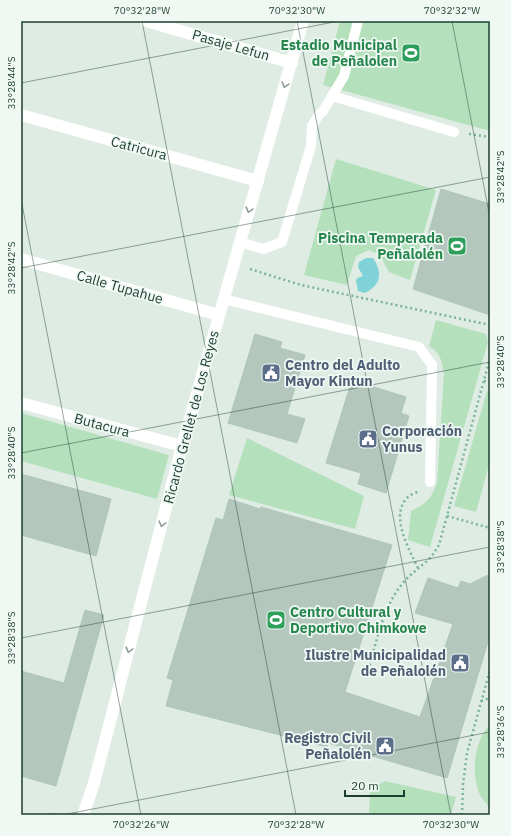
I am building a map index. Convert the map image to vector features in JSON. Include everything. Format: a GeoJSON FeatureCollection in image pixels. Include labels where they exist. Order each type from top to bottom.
{"type":"FeatureCollection","features":[{"type":"Feature","properties":{"kind":"street","name":"Pasaje Lefun"},"geometry":{"type":"LineString","coordinates":[[146,21],[292,63]]}},
{"type":"Feature","properties":{"kind":"street","name":"Ricardo Grellet de Los Reyes"},"geometry":{"type":"LineString","coordinates":[[83,815],[94,783],[182,446],[304,21]]}},
{"type":"Feature","properties":{"kind":"street","name":"Catricura"},"geometry":{"type":"LineString","coordinates":[[21,116],[258,181]]}},
{"type":"Feature","properties":{"kind":"street","name":"Calle Tupahue"},"geometry":{"type":"LineString","coordinates":[[21,259],[219,315]]}},
{"type":"Feature","properties":{"kind":"street","name":"Butacura"},"geometry":{"type":"LineString","coordinates":[[21,403],[182,446]]}},
{"type":"Feature","properties":{"kind":"lane"},"geometry":{"type":"LineString","coordinates":[[240,242],[263,249],[282,242],[312,146],[312,126],[344,76],[358,21]]}},
{"type":"Feature","properties":{"kind":"lane"},"geometry":{"type":"LineString","coordinates":[[332,96],[454,132]]}},
{"type":"Feature","properties":{"kind":"lane"},"geometry":{"type":"LineString","coordinates":[[224,299],[419,348],[432,365],[430,482]]}},
{"type":"Feature","properties":{"kind":"path"},"geometry":{"type":"LineString","coordinates":[[454,132],[490,137]]}},
{"type":"Feature","properties":{"kind":"path"},"geometry":{"type":"LineString","coordinates":[[256,248],[249,270],[301,285],[490,325]]}},
{"type":"Feature","properties":{"kind":"path"},"geometry":{"type":"LineString","coordinates":[[367,675],[382,624],[391,600],[402,584],[431,557],[439,545],[490,358]]}},
{"type":"Feature","properties":{"kind":"path"},"geometry":{"type":"LineString","coordinates":[[484,381],[490,382]]}},
{"type":"Feature","properties":{"kind":"path"},"geometry":{"type":"LineString","coordinates":[[418,568],[406,543],[399,518],[402,506],[408,497],[430,482]]}},
{"type":"Feature","properties":{"kind":"path"},"geometry":{"type":"LineString","coordinates":[[447,516],[490,528]]}},
{"type":"Feature","properties":{"kind":"path"},"geometry":{"type":"LineString","coordinates":[[462,815],[463,784],[467,753],[490,670]]}},
{"type":"Feature","properties":{"kind":"path"},"geometry":{"type":"LineString","coordinates":[[481,702],[490,698]]}},
{"type":"Feature","properties":{"kind":"path"},"geometry":{"type":"LineString","coordinates":[[49,815],[70,815]]}},
{"type":"Feature","properties":{"kind":"green space","name":"Estadio Municipal de Peñalolen"},"geometry":{"type":"Polygon","coordinates":[[[340,21],[490,21],[490,131],[323,85],[340,21]]]}},
{"type":"Feature","properties":{"kind":"green space"},"geometry":{"type":"Polygon","coordinates":[[[336,159],[436,190],[410,280],[389,272],[380,255],[369,250],[356,256],[347,285],[304,275],[336,159]]]}},
{"type":"Feature","properties":{"kind":"green space"},"geometry":{"type":"Polygon","coordinates":[[[436,320],[486,334],[488,342],[430,547],[408,540],[411,511],[421,506],[427,500],[433,493],[437,483],[444,373],[440,357],[429,346],[436,320]]]}},
{"type":"Feature","properties":{"kind":"green space"},"geometry":{"type":"Polygon","coordinates":[[[487,391],[490,392],[490,461],[476,512],[454,506],[487,391]]]}},
{"type":"Feature","properties":{"kind":"green space"},"geometry":{"type":"Polygon","coordinates":[[[21,413],[169,455],[157,499],[21,461],[21,413]]]}},
{"type":"Feature","properties":{"kind":"green space"},"geometry":{"type":"Polygon","coordinates":[[[247,438],[364,496],[355,529],[229,495],[247,438]]]}},
{"type":"Feature","properties":{"kind":"green space"},"geometry":{"type":"Polygon","coordinates":[[[490,725],[490,808],[479,793],[475,776],[475,767],[477,748],[480,739],[490,725]]]}},
{"type":"Feature","properties":{"kind":"green space"},"geometry":{"type":"Polygon","coordinates":[[[385,781],[456,797],[451,815],[369,815],[370,793],[375,787],[385,781]]]}},
{"type":"Feature","properties":{"kind":"water"},"geometry":{"type":"Polygon","coordinates":[[[366,258],[373,258],[378,269],[379,278],[374,286],[365,293],[358,291],[356,281],[357,278],[363,276],[358,267],[359,262],[366,258]]]}},
{"type":"Feature","properties":{"kind":"building","name":"Piscina Temperada Peñalolén"},"geometry":{"type":"Polygon","coordinates":[[[441,189],[490,204],[490,315],[413,289],[441,189]]]}},
{"type":"Feature","properties":{"kind":"building","name":"Centro del Adulto Mayor Kintun"},"geometry":{"type":"Polygon","coordinates":[[[255,334],[282,342],[280,348],[305,355],[287,414],[305,419],[297,443],[228,423],[255,334]]]}},
{"type":"Feature","properties":{"kind":"building","name":"Corporación Yunus"},"geometry":{"type":"Polygon","coordinates":[[[352,380],[406,397],[401,413],[409,416],[386,493],[358,484],[361,473],[326,463],[352,380]]]}},
{"type":"Feature","properties":{"kind":"building"},"geometry":{"type":"Polygon","coordinates":[[[21,474],[111,499],[96,556],[21,535],[21,474]]]}},
{"type":"Feature","properties":{"kind":"building","name":"Centro Cultural y Deportivo Chimkowe"},"geometry":{"type":"Polygon","coordinates":[[[229,499],[260,509],[261,507],[392,545],[345,692],[420,717],[453,624],[415,613],[428,578],[458,588],[461,581],[470,584],[490,574],[490,635],[447,778],[328,743],[327,747],[166,706],[173,680],[167,678],[216,518],[223,520],[229,499]]]}},
{"type":"Feature","properties":{"kind":"building"},"geometry":{"type":"Polygon","coordinates":[[[85,610],[104,615],[56,786],[21,776],[21,671],[64,683],[85,610]]]}},
{"type":"Feature","properties":{"kind":"place","name":"Estadio Municipal de Peñalolen"},"geometry":{"type":"Point","coordinates":[411,53]}},
{"type":"Feature","properties":{"kind":"place","name":"Piscina Temperada Peñalolén"},"geometry":{"type":"Point","coordinates":[457,246]}},
{"type":"Feature","properties":{"kind":"place","name":"Centro del Adulto Mayor Kintun"},"geometry":{"type":"Point","coordinates":[271,373]}},
{"type":"Feature","properties":{"kind":"place","name":"Corporación Yunus"},"geometry":{"type":"Point","coordinates":[368,439]}},
{"type":"Feature","properties":{"kind":"place","name":"Centro Cultural y Deportivo Chimkowe"},"geometry":{"type":"Point","coordinates":[276,620]}},
{"type":"Feature","properties":{"kind":"place","name":"Ilustre Municipalidad de Peñalolén"},"geometry":{"type":"Point","coordinates":[460,663]}},
{"type":"Feature","properties":{"kind":"place","name":"Registro Civil Peñalolén"},"geometry":{"type":"Point","coordinates":[385,746]}}]}
